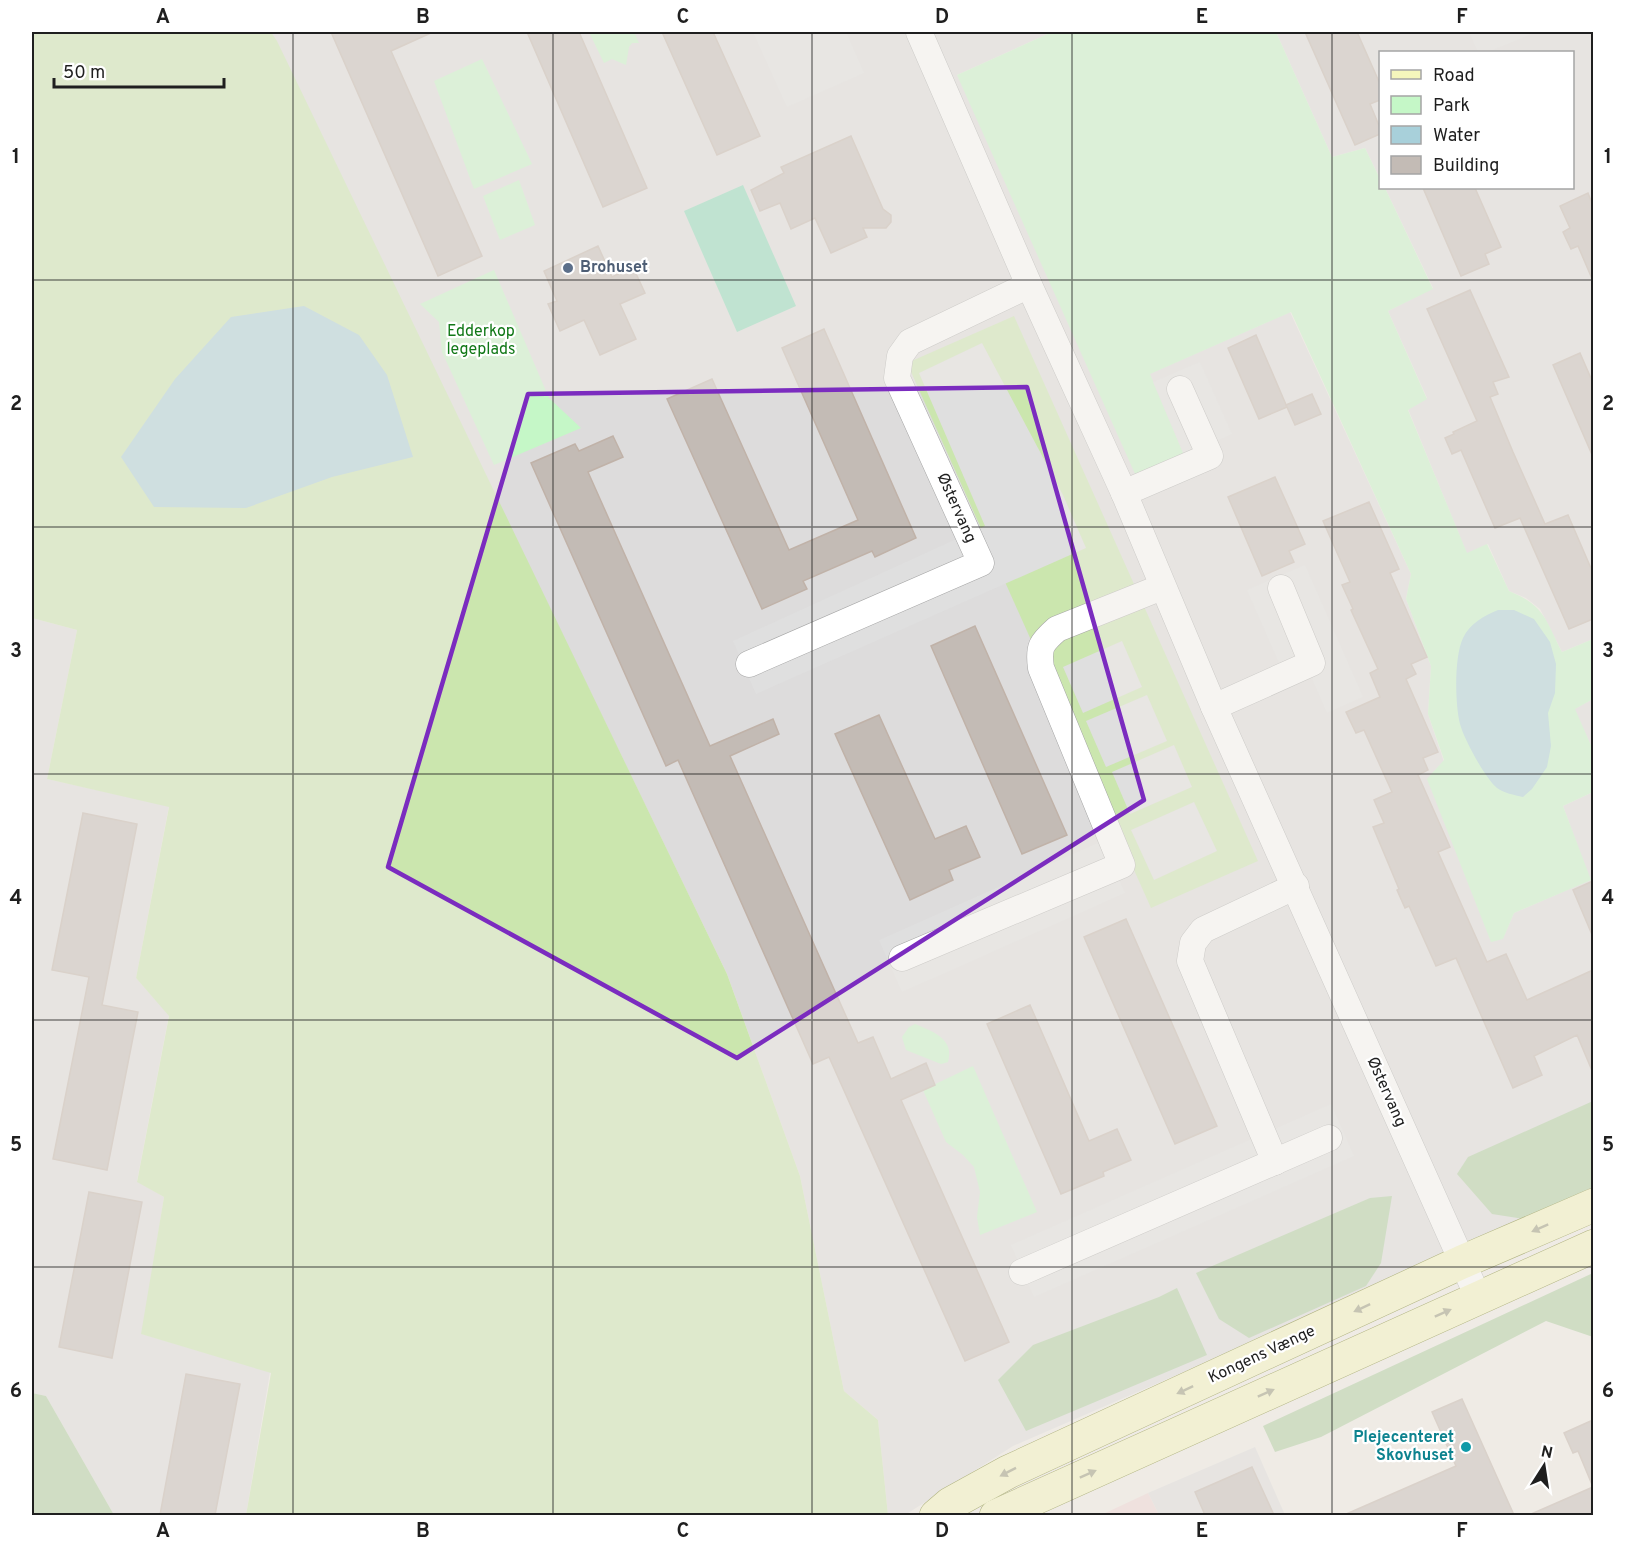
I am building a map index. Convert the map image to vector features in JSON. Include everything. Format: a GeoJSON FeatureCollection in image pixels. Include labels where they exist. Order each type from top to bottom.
{"type":"FeatureCollection","features":[{"type":"Feature","properties":{"kind":"street","name":"Østervang"},"geometry":{"type":"LineString","coordinates":[[919,32],[1029,285],[1124,493],[1214,707],[1478,1297]]}},
{"type":"Feature","properties":{"kind":"street","name":"Østervang"},"geometry":{"type":"LineString","coordinates":[[750,664],[981,563],[897,378],[900,356],[910,342],[1029,285]]}},
{"type":"Feature","properties":{"kind":"street"},"geometry":{"type":"LineString","coordinates":[[1124,493],[1210,456],[1180,389]]}},
{"type":"Feature","properties":{"kind":"street"},"geometry":{"type":"LineString","coordinates":[[902,958],[1122,865],[1041,669],[1039,653],[1044,640],[1057,629],[1162,587]]}},
{"type":"Feature","properties":{"kind":"street"},"geometry":{"type":"LineString","coordinates":[[1214,707],[1312,663],[1281,588]]}},
{"type":"Feature","properties":{"kind":"street"},"geometry":{"type":"LineString","coordinates":[[1275,1162],[1190,961],[1193,943],[1203,930],[1296,886]]}},
{"type":"Feature","properties":{"kind":"street"},"geometry":{"type":"LineString","coordinates":[[1022,1272],[1329,1138]]}},
{"type":"Feature","properties":{"kind":"street","name":"Kongens Vænge"},"geometry":{"type":"LineString","coordinates":[[936,1515],[950,1504],[1008,1472],[1462,1262],[1593,1205]]}},
{"type":"Feature","properties":{"kind":"street"},"geometry":{"type":"LineString","coordinates":[[996,1515],[1593,1246]]}},
{"type":"Feature","properties":{"kind":"highlighted area"},"geometry":{"type":"Polygon","coordinates":[[[1027,387],[1144,800],[737,1058],[388,867],[528,394],[1027,387]]]}},
{"type":"Feature","properties":{"kind":"shaded area"},"geometry":{"type":"Polygon","coordinates":[[[271,32],[1052,32],[957,75],[1184,455],[1149,374],[1290,312],[1411,574],[1406,599],[1431,666],[1428,714],[1503,938],[1514,913],[1590,880],[1563,806],[1593,792],[1593,1194],[1013,1446],[905,1515],[888,1515],[878,1420],[844,1391],[800,1176],[727,974],[271,32]]]}},
{"type":"Feature","properties":{"kind":"shaded area"},"geometry":{"type":"Polygon","coordinates":[[[753,32],[846,32],[864,73],[787,107],[753,32]]]}},
{"type":"Feature","properties":{"kind":"shaded area"},"geometry":{"type":"Polygon","coordinates":[[[1276,32],[1593,32],[1593,639],[1562,652],[1540,609],[1526,598],[1509,591],[1488,544],[1467,554],[1408,409],[1427,398],[1388,311],[1433,288],[1385,189],[1574,189],[1574,51],[1379,51],[1379,177],[1365,148],[1332,157],[1276,32]]]}},
{"type":"Feature","properties":{"kind":"shaded area"},"geometry":{"type":"Polygon","coordinates":[[[1469,32],[1536,32],[1490,51],[1478,51],[1469,32]]]}},
{"type":"Feature","properties":{"kind":"shaded area"},"geometry":{"type":"Polygon","coordinates":[[[982,343],[1063,495],[1086,548],[756,694],[733,641],[985,526],[919,373],[982,343]]]}},
{"type":"Feature","properties":{"kind":"shaded area"},"geometry":{"type":"Polygon","coordinates":[[[1200,362],[1232,434],[1184,455],[1153,382],[1200,362]]]}},
{"type":"Feature","properties":{"kind":"shaded area"},"geometry":{"type":"Polygon","coordinates":[[[1305,565],[1363,697],[1327,713],[1310,674],[1288,683],[1247,590],[1305,565]]]}},
{"type":"Feature","properties":{"kind":"shaded area"},"geometry":{"type":"Polygon","coordinates":[[[32,618],[77,630],[47,779],[169,806],[136,978],[169,1015],[137,1181],[164,1197],[142,1334],[270,1372],[246,1515],[114,1515],[46,1396],[32,1393],[32,618]]]}},
{"type":"Feature","properties":{"kind":"shaded area"},"geometry":{"type":"Polygon","coordinates":[[[1122,641],[1142,687],[1083,713],[1063,667],[1122,641]]]}},
{"type":"Feature","properties":{"kind":"shaded area"},"geometry":{"type":"Polygon","coordinates":[[[1147,695],[1167,741],[1106,767],[1086,721],[1147,695]]]}},
{"type":"Feature","properties":{"kind":"shaded area"},"geometry":{"type":"Polygon","coordinates":[[[1593,699],[1593,750],[1574,709],[1593,699]]]}},
{"type":"Feature","properties":{"kind":"shaded area"},"geometry":{"type":"Polygon","coordinates":[[[1174,745],[1192,787],[1130,814],[1112,772],[1174,745]]]}},
{"type":"Feature","properties":{"kind":"shaded area"},"geometry":{"type":"Polygon","coordinates":[[[1194,802],[1217,851],[1154,880],[1131,830],[1194,802]]]}},
{"type":"Feature","properties":{"kind":"shaded area"},"geometry":{"type":"Polygon","coordinates":[[[1102,841],[1125,893],[902,992],[879,940],[1102,841]]]}},
{"type":"Feature","properties":{"kind":"shaded area"},"geometry":{"type":"Polygon","coordinates":[[[1331,1104],[1354,1156],[1034,1297],[1011,1245],[1331,1104]]]}},
{"type":"Feature","properties":{"kind":"shaded area"},"geometry":{"type":"Polygon","coordinates":[[[1255,1447],[1285,1515],[1159,1515],[1148,1493],[1255,1447]]]}},
{"type":"Feature","properties":{"kind":"shaded area"},"geometry":{"type":"Polygon","coordinates":[[[1148,1493],[1159,1515],[1101,1515],[1148,1493]]]}},
{"type":"Feature","properties":{"kind":"green space"},"geometry":{"type":"Polygon","coordinates":[[[32,32],[271,32],[277,41],[727,974],[800,1176],[844,1391],[878,1420],[888,1515],[246,1515],[271,1373],[141,1334],[164,1197],[137,1182],[169,1016],[136,978],[169,807],[47,779],[77,630],[32,618],[32,32]]]}},
{"type":"Feature","properties":{"kind":"green space"},"geometry":{"type":"Polygon","coordinates":[[[589,32],[634,32],[639,43],[632,43],[629,47],[626,65],[612,59],[604,63],[589,32]]]}},
{"type":"Feature","properties":{"kind":"green space"},"geometry":{"type":"Polygon","coordinates":[[[1052,32],[1276,32],[1332,157],[1365,148],[1379,177],[1379,189],[1385,189],[1433,289],[1388,311],[1427,399],[1408,410],[1467,553],[1487,544],[1509,591],[1537,608],[1562,652],[1593,639],[1593,699],[1575,709],[1593,750],[1593,792],[1563,806],[1591,880],[1514,913],[1503,939],[1491,942],[1427,779],[1444,760],[1428,714],[1431,666],[1406,599],[1411,574],[1291,312],[1150,374],[1184,455],[1136,476],[957,75],[1052,32]]]}},
{"type":"Feature","properties":{"kind":"green space"},"geometry":{"type":"Polygon","coordinates":[[[482,59],[532,164],[474,189],[434,81],[482,59]]]}},
{"type":"Feature","properties":{"kind":"green space"},"geometry":{"type":"Polygon","coordinates":[[[519,180],[535,225],[500,240],[483,196],[519,180]]]}},
{"type":"Feature","properties":{"kind":"green space"},"geometry":{"type":"Polygon","coordinates":[[[743,185],[796,306],[737,332],[684,211],[743,185]]]}},
{"type":"Feature","properties":{"kind":"green space","name":"Edderkop legeplads"},"geometry":{"type":"Polygon","coordinates":[[[494,270],[549,398],[581,428],[494,465],[442,352],[439,322],[420,304],[494,270]]]}},
{"type":"Feature","properties":{"kind":"green space"},"geometry":{"type":"Polygon","coordinates":[[[1014,316],[1258,861],[1151,908],[907,363],[1014,316]]]}},
{"type":"Feature","properties":{"kind":"green space"},"geometry":{"type":"Polygon","coordinates":[[[915,1024],[935,1033],[945,1042],[948,1047],[948,1062],[941,1064],[906,1050],[902,1037],[909,1027],[915,1024]]]}},
{"type":"Feature","properties":{"kind":"green space"},"geometry":{"type":"Polygon","coordinates":[[[973,1066],[1037,1212],[980,1235],[977,1217],[980,1192],[974,1167],[946,1142],[923,1090],[973,1066]]]}},
{"type":"Feature","properties":{"kind":"green space"},"geometry":{"type":"Polygon","coordinates":[[[1593,1101],[1593,1187],[1524,1219],[1492,1214],[1457,1174],[1468,1157],[1593,1101]]]}},
{"type":"Feature","properties":{"kind":"green space"},"geometry":{"type":"Polygon","coordinates":[[[1392,1196],[1381,1263],[1366,1286],[1249,1338],[1219,1319],[1196,1273],[1370,1198],[1392,1196]]]}},
{"type":"Feature","properties":{"kind":"green space"},"geometry":{"type":"Polygon","coordinates":[[[1593,1273],[1593,1337],[1546,1321],[1321,1437],[1275,1452],[1263,1426],[1593,1273]]]}},
{"type":"Feature","properties":{"kind":"green space"},"geometry":{"type":"Polygon","coordinates":[[[1177,1288],[1207,1355],[1026,1431],[998,1380],[1033,1345],[1177,1288]]]}},
{"type":"Feature","properties":{"kind":"green space"},"geometry":{"type":"Polygon","coordinates":[[[32,1393],[46,1396],[114,1515],[32,1515],[32,1393]]]}},
{"type":"Feature","properties":{"kind":"water"},"geometry":{"type":"Polygon","coordinates":[[[304,306],[359,335],[387,375],[413,457],[332,477],[246,508],[154,507],[121,457],[175,379],[231,317],[304,306]]]}},
{"type":"Feature","properties":{"kind":"water"},"geometry":{"type":"Polygon","coordinates":[[[1498,610],[1514,610],[1534,619],[1550,642],[1556,664],[1555,693],[1548,713],[1551,746],[1547,767],[1532,789],[1523,797],[1509,794],[1492,783],[1470,748],[1458,715],[1457,668],[1463,638],[1473,624],[1498,610]]]}},
{"type":"Feature","properties":{"kind":"building"},"geometry":{"type":"Polygon","coordinates":[[[331,32],[433,32],[391,51],[482,256],[438,276],[331,32]]]}},
{"type":"Feature","properties":{"kind":"building"},"geometry":{"type":"Polygon","coordinates":[[[527,32],[579,32],[647,188],[603,207],[527,32]]]}},
{"type":"Feature","properties":{"kind":"building"},"geometry":{"type":"Polygon","coordinates":[[[662,32],[713,32],[760,136],[717,155],[662,32]]]}},
{"type":"Feature","properties":{"kind":"building"},"geometry":{"type":"Polygon","coordinates":[[[1305,32],[1357,32],[1379,82],[1379,100],[1370,104],[1379,126],[1379,134],[1355,145],[1305,32]]]}},
{"type":"Feature","properties":{"kind":"building"},"geometry":{"type":"Polygon","coordinates":[[[851,136],[883,209],[891,215],[891,222],[886,228],[863,228],[867,237],[831,253],[815,218],[791,229],[780,203],[760,211],[751,190],[784,173],[781,167],[851,136]]]}},
{"type":"Feature","properties":{"kind":"building"},"geometry":{"type":"Polygon","coordinates":[[[1423,189],[1475,189],[1501,247],[1485,254],[1489,264],[1461,276],[1423,189]]]}},
{"type":"Feature","properties":{"kind":"building"},"geometry":{"type":"Polygon","coordinates":[[[1588,193],[1593,206],[1593,281],[1578,246],[1571,249],[1563,232],[1570,228],[1560,206],[1588,193]]]}},
{"type":"Feature","properties":{"kind":"building"},"geometry":{"type":"Polygon","coordinates":[[[598,246],[612,277],[633,267],[645,293],[620,304],[636,339],[600,355],[584,320],[560,331],[548,304],[557,301],[544,271],[598,246]]]}},
{"type":"Feature","properties":{"kind":"building"},"geometry":{"type":"Polygon","coordinates":[[[1470,290],[1509,377],[1493,382],[1498,394],[1490,397],[1513,452],[1545,524],[1568,515],[1593,573],[1593,619],[1569,629],[1520,518],[1495,528],[1461,450],[1452,454],[1445,438],[1477,421],[1427,309],[1470,290]]]}},
{"type":"Feature","properties":{"kind":"building"},"geometry":{"type":"Polygon","coordinates":[[[824,329],[916,538],[875,557],[872,551],[803,581],[807,589],[762,609],[667,399],[712,379],[789,550],[858,520],[782,348],[824,329]]]}},
{"type":"Feature","properties":{"kind":"building"},"geometry":{"type":"Polygon","coordinates":[[[1256,335],[1287,407],[1259,419],[1228,348],[1256,335]]]}},
{"type":"Feature","properties":{"kind":"building"},"geometry":{"type":"Polygon","coordinates":[[[1580,353],[1593,383],[1593,457],[1553,365],[1580,353]]]}},
{"type":"Feature","properties":{"kind":"building"},"geometry":{"type":"Polygon","coordinates":[[[1312,394],[1321,414],[1295,425],[1286,405],[1312,394]]]}},
{"type":"Feature","properties":{"kind":"building"},"geometry":{"type":"Polygon","coordinates":[[[613,436],[623,457],[588,472],[710,746],[773,719],[779,734],[730,756],[858,1043],[873,1037],[891,1079],[926,1063],[935,1085],[901,1100],[1009,1342],[965,1361],[829,1057],[813,1064],[678,760],[666,766],[531,463],[575,444],[579,451],[613,436]]]}},
{"type":"Feature","properties":{"kind":"building"},"geometry":{"type":"Polygon","coordinates":[[[1275,477],[1305,544],[1289,551],[1294,562],[1262,576],[1228,497],[1275,477]]]}},
{"type":"Feature","properties":{"kind":"building"},"geometry":{"type":"Polygon","coordinates":[[[1369,502],[1399,569],[1390,573],[1427,657],[1411,664],[1416,674],[1406,679],[1438,752],[1423,758],[1428,770],[1418,775],[1450,847],[1438,852],[1487,962],[1506,954],[1527,1000],[1593,970],[1593,1073],[1577,1035],[1534,1056],[1542,1075],[1513,1088],[1456,958],[1436,966],[1409,906],[1405,908],[1397,890],[1399,889],[1373,827],[1384,823],[1374,800],[1392,792],[1364,730],[1356,733],[1346,712],[1380,697],[1370,673],[1378,669],[1351,610],[1353,609],[1342,585],[1350,582],[1323,521],[1369,502]]]}},
{"type":"Feature","properties":{"kind":"building"},"geometry":{"type":"Polygon","coordinates":[[[975,626],[1067,835],[1022,854],[931,646],[975,626]]]}},
{"type":"Feature","properties":{"kind":"building"},"geometry":{"type":"Polygon","coordinates":[[[879,715],[935,839],[966,826],[980,857],[949,870],[953,880],[910,900],[835,734],[879,715]]]}},
{"type":"Feature","properties":{"kind":"building"},"geometry":{"type":"Polygon","coordinates":[[[83,813],[137,824],[102,1005],[138,1012],[107,1170],[53,1159],[89,977],[52,970],[83,813]]]}},
{"type":"Feature","properties":{"kind":"building"},"geometry":{"type":"Polygon","coordinates":[[[1593,881],[1593,937],[1573,890],[1593,881]]]}},
{"type":"Feature","properties":{"kind":"building"},"geometry":{"type":"Polygon","coordinates":[[[1126,919],[1217,1126],[1175,1144],[1084,937],[1126,919]]]}},
{"type":"Feature","properties":{"kind":"building"},"geometry":{"type":"Polygon","coordinates":[[[1030,1005],[1089,1141],[1117,1129],[1131,1160],[1103,1172],[1104,1176],[1061,1194],[987,1024],[1030,1005]]]}},
{"type":"Feature","properties":{"kind":"building"},"geometry":{"type":"Polygon","coordinates":[[[89,1192],[142,1202],[112,1358],[59,1347],[89,1192]]]}},
{"type":"Feature","properties":{"kind":"building"},"geometry":{"type":"Polygon","coordinates":[[[186,1374],[240,1384],[215,1515],[160,1515],[186,1374]]]}},
{"type":"Feature","properties":{"kind":"building","name":"Plejecenteret Skovhuset"},"geometry":{"type":"Polygon","coordinates":[[[1462,1399],[1514,1515],[1344,1515],[1456,1466],[1432,1412],[1462,1399]]]}},
{"type":"Feature","properties":{"kind":"building"},"geometry":{"type":"Polygon","coordinates":[[[1593,1420],[1593,1487],[1578,1451],[1573,1453],[1564,1433],[1593,1420]]]}},
{"type":"Feature","properties":{"kind":"building"},"geometry":{"type":"Polygon","coordinates":[[[1252,1467],[1274,1515],[1205,1515],[1195,1492],[1252,1467]]]}},
{"type":"Feature","properties":{"kind":"building"},"geometry":{"type":"Polygon","coordinates":[[[1593,1487],[1593,1515],[1529,1515],[1593,1487]]]}},
{"type":"Feature","properties":{"kind":"place","name":"Brohuset"},"geometry":{"type":"Point","coordinates":[568,268]}},
{"type":"Feature","properties":{"kind":"place","name":"Plejecenteret Skovhuset"},"geometry":{"type":"Point","coordinates":[1466,1447]}}]}
